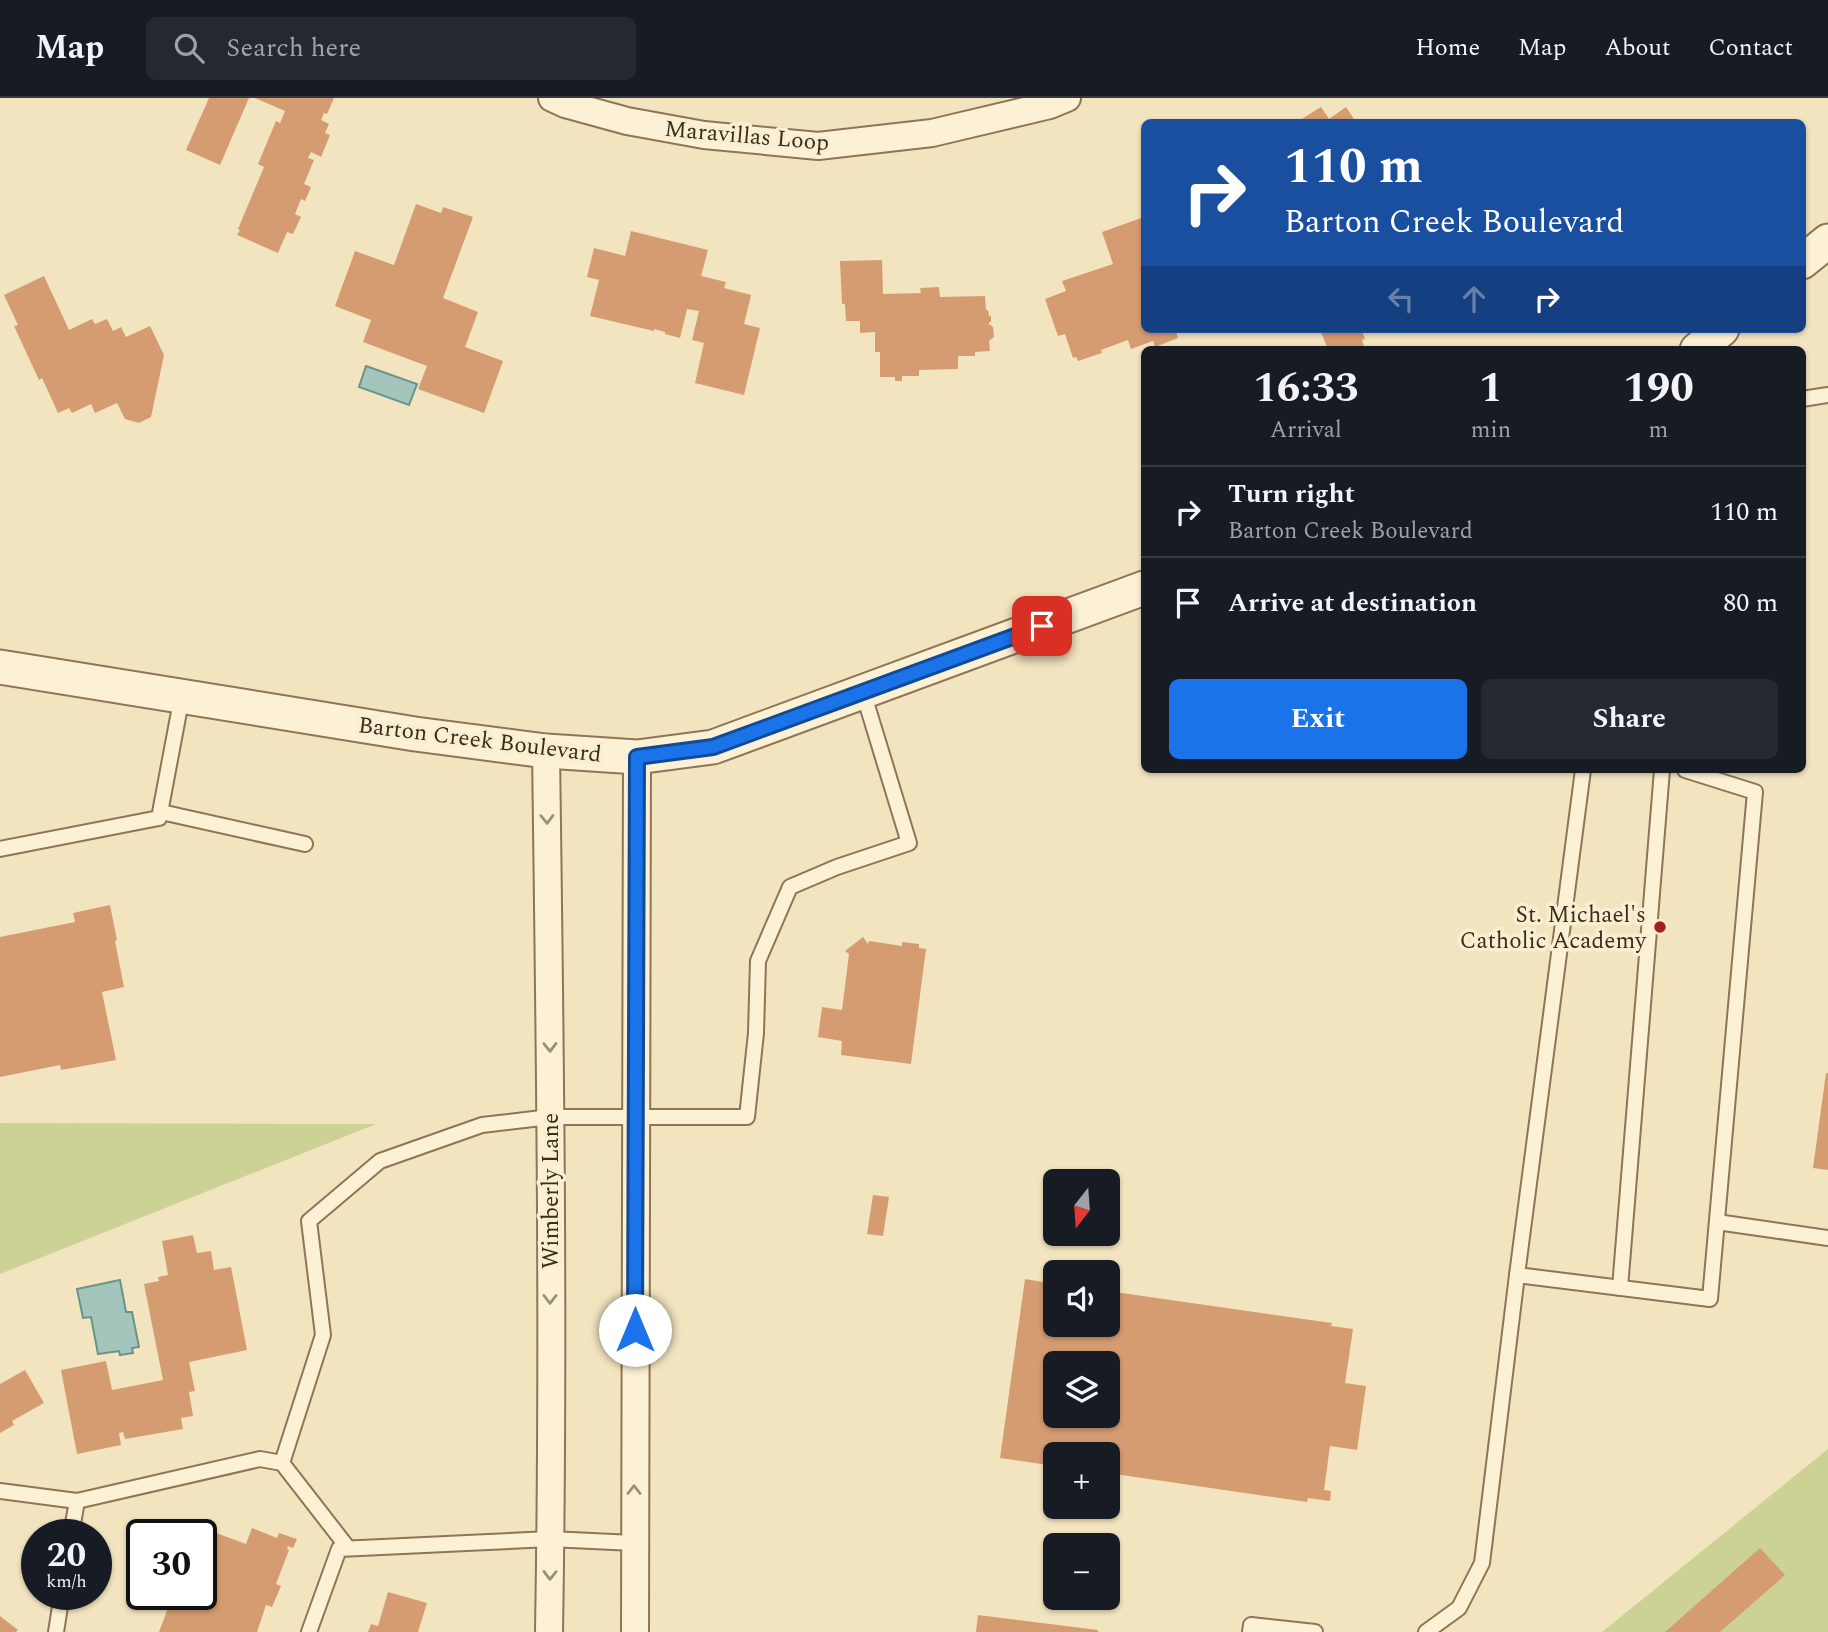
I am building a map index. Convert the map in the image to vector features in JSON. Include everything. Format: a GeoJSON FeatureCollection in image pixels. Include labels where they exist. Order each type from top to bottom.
{"type":"FeatureCollection","features":[{"type":"Feature","properties":{"kind":"street","name":"Maravillas Loop"},"geometry":{"type":"LineString","coordinates":[[552,98],[627,121],[704,135],[818,146],[932,133],[1050,105],[1067,98]]}},
{"type":"Feature","properties":{"kind":"street"},"geometry":{"type":"LineString","coordinates":[[1806,259],[1828,241]]}},
{"type":"Feature","properties":{"kind":"street","name":"Barton Creek Boulevard"},"geometry":{"type":"LineString","coordinates":[[0,667],[415,734],[546,751],[637,757],[713,747],[1141,589]]}},
{"type":"Feature","properties":{"kind":"street","name":"Wimberly Lane"},"geometry":{"type":"LineString","coordinates":[[546,751],[550,1117],[548,1632]]}},
{"type":"Feature","properties":{"kind":"street"},"geometry":{"type":"LineString","coordinates":[[635,1632],[637,757]]}},
{"type":"Feature","properties":{"kind":"lane"},"geometry":{"type":"LineString","coordinates":[[1806,398],[1828,395]]}},
{"type":"Feature","properties":{"kind":"lane"},"geometry":{"type":"LineString","coordinates":[[282,1463],[323,1335],[309,1221],[380,1161],[482,1125],[550,1117],[747,1117],[756,1033],[758,961],[790,887],[837,867],[909,843],[863,692]]}},
{"type":"Feature","properties":{"kind":"lane"},"geometry":{"type":"LineString","coordinates":[[0,849],[159,818],[182,696]]}},
{"type":"Feature","properties":{"kind":"lane"},"geometry":{"type":"LineString","coordinates":[[1426,1632],[1459,1608],[1482,1563],[1584,773]]}},
{"type":"Feature","properties":{"kind":"lane"},"geometry":{"type":"LineString","coordinates":[[1620,1288],[1661,773]]}},
{"type":"Feature","properties":{"kind":"lane"},"geometry":{"type":"LineString","coordinates":[[1517,1275],[1710,1299],[1755,792],[1695,773]]}},
{"type":"Feature","properties":{"kind":"lane"},"geometry":{"type":"LineString","coordinates":[[160,812],[304,844]]}},
{"type":"Feature","properties":{"kind":"lane"},"geometry":{"type":"LineString","coordinates":[[1717,1222],[1828,1238]]}},
{"type":"Feature","properties":{"kind":"lane"},"geometry":{"type":"LineString","coordinates":[[0,1491],[77,1501],[260,1459],[282,1463],[348,1548]]}},
{"type":"Feature","properties":{"kind":"lane"},"geometry":{"type":"LineString","coordinates":[[74,1519],[77,1501]]}},
{"type":"Feature","properties":{"kind":"lane"},"geometry":{"type":"LineString","coordinates":[[309,1632],[339,1549],[550,1539],[634,1543]]}},
{"type":"Feature","properties":{"kind":"lane"},"geometry":{"type":"LineString","coordinates":[[57,1632],[60,1610]]}},
{"type":"Feature","properties":{"kind":"lane"},"geometry":{"type":"LineString","coordinates":[[1250,1632],[1251,1625],[1315,1632]]}},
{"type":"Feature","properties":{"kind":"green space"},"geometry":{"type":"Polygon","coordinates":[[[0,1123],[376,1124],[0,1274],[0,1123]]]}},
{"type":"Feature","properties":{"kind":"green space"},"geometry":{"type":"Polygon","coordinates":[[[1828,1449],[1828,1632],[1602,1632],[1828,1449]]]}},
{"type":"Feature","properties":{"kind":"water"},"geometry":{"type":"Polygon","coordinates":[[[366,366],[417,384],[409,405],[359,387],[366,366]]]}},
{"type":"Feature","properties":{"kind":"water"},"geometry":{"type":"Polygon","coordinates":[[[120,1280],[126,1312],[132,1312],[139,1347],[132,1348],[133,1353],[120,1355],[119,1351],[98,1354],[91,1317],[83,1318],[77,1289],[120,1280]]]}},
{"type":"Feature","properties":{"kind":"building"},"geometry":{"type":"Polygon","coordinates":[[[209,98],[249,98],[220,165],[186,150],[209,98]]]}},
{"type":"Feature","properties":{"kind":"building"},"geometry":{"type":"Polygon","coordinates":[[[255,98],[334,98],[327,114],[324,113],[321,120],[329,124],[325,133],[330,135],[321,157],[311,152],[308,158],[314,160],[304,184],[311,187],[305,201],[301,199],[295,214],[301,217],[293,234],[287,232],[278,253],[237,235],[264,167],[258,164],[276,121],[280,123],[285,111],[255,98]]]}},
{"type":"Feature","properties":{"kind":"building"},"geometry":{"type":"Polygon","coordinates":[[[1321,107],[1329,119],[1302,119],[1321,107]]]}},
{"type":"Feature","properties":{"kind":"building"},"geometry":{"type":"Polygon","coordinates":[[[1346,107],[1354,119],[1329,119],[1346,107]]]}},
{"type":"Feature","properties":{"kind":"building"},"geometry":{"type":"Polygon","coordinates":[[[416,204],[441,213],[443,207],[473,217],[443,298],[478,312],[465,347],[503,361],[484,413],[418,389],[427,366],[363,342],[371,320],[335,306],[355,251],[394,265],[416,204]]]}},
{"type":"Feature","properties":{"kind":"building"},"geometry":{"type":"Polygon","coordinates":[[[1141,218],[1141,333],[1176,333],[1178,338],[1158,346],[1155,346],[1153,341],[1131,349],[1128,340],[1078,361],[1076,357],[1073,358],[1065,334],[1058,336],[1045,299],[1066,291],[1062,281],[1113,264],[1102,232],[1141,218]]]}},
{"type":"Feature","properties":{"kind":"building"},"geometry":{"type":"Polygon","coordinates":[[[631,231],[708,250],[701,276],[726,282],[724,288],[751,295],[744,324],[760,328],[744,395],[695,383],[704,343],[692,340],[699,311],[687,309],[680,338],[654,329],[590,316],[599,280],[587,277],[594,248],[625,256],[631,231]]]}},
{"type":"Feature","properties":{"kind":"building"},"geometry":{"type":"Polygon","coordinates":[[[882,260],[883,294],[921,293],[920,288],[939,287],[940,297],[985,296],[994,337],[989,341],[990,351],[975,352],[975,356],[958,356],[958,369],[919,370],[919,376],[902,376],[902,381],[895,381],[895,377],[880,377],[880,352],[875,352],[875,332],[860,333],[860,321],[846,321],[845,304],[842,304],[840,261],[882,260]]]}},
{"type":"Feature","properties":{"kind":"building"},"geometry":{"type":"Polygon","coordinates":[[[44,276],[69,330],[92,319],[95,324],[107,319],[113,331],[121,327],[126,337],[150,326],[164,355],[151,417],[139,423],[125,419],[117,403],[95,413],[91,404],[72,413],[69,408],[58,413],[14,326],[18,325],[4,295],[44,276]]]}},
{"type":"Feature","properties":{"kind":"building"},"geometry":{"type":"Polygon","coordinates":[[[1322,333],[1363,333],[1365,339],[1362,340],[1364,346],[1326,346],[1322,333]]]}},
{"type":"Feature","properties":{"kind":"building"},"geometry":{"type":"Polygon","coordinates":[[[110,905],[124,987],[102,992],[116,1060],[61,1070],[60,1065],[0,1077],[0,937],[75,922],[73,913],[110,905]]]}},
{"type":"Feature","properties":{"kind":"building"},"geometry":{"type":"Polygon","coordinates":[[[863,937],[868,944],[869,941],[902,946],[902,942],[919,944],[919,948],[926,949],[911,1064],[841,1055],[842,1041],[818,1037],[822,1007],[842,1010],[849,954],[845,951],[863,937]]]}},
{"type":"Feature","properties":{"kind":"building"},"geometry":{"type":"Polygon","coordinates":[[[1828,1073],[1828,1170],[1813,1168],[1828,1073]]]}},
{"type":"Feature","properties":{"kind":"building"},"geometry":{"type":"Polygon","coordinates":[[[873,1195],[889,1197],[883,1236],[867,1234],[873,1195]]]}},
{"type":"Feature","properties":{"kind":"building"},"geometry":{"type":"Polygon","coordinates":[[[193,1235],[197,1253],[211,1251],[214,1270],[231,1267],[247,1350],[189,1362],[195,1391],[189,1392],[193,1416],[181,1418],[183,1429],[125,1439],[123,1432],[119,1433],[121,1445],[77,1454],[61,1370],[106,1361],[112,1390],[163,1380],[144,1284],[159,1281],[158,1277],[168,1275],[162,1241],[193,1235]]]}},
{"type":"Feature","properties":{"kind":"building"},"geometry":{"type":"Polygon","coordinates":[[[1025,1279],[1043,1282],[1043,1337],[1120,1337],[1120,1293],[1332,1323],[1331,1326],[1353,1329],[1345,1383],[1366,1386],[1357,1450],[1330,1446],[1324,1490],[1331,1491],[1330,1501],[1308,1498],[1307,1502],[1120,1475],[1120,1442],[1043,1442],[1043,1464],[1000,1458],[1025,1279]]]}},
{"type":"Feature","properties":{"kind":"building"},"geometry":{"type":"Polygon","coordinates":[[[25,1370],[44,1403],[12,1421],[14,1425],[0,1433],[0,1384],[25,1370]]]}},
{"type":"Feature","properties":{"kind":"building"},"geometry":{"type":"Polygon","coordinates":[[[252,1528],[277,1538],[279,1533],[297,1539],[293,1548],[288,1546],[289,1550],[276,1584],[281,1586],[272,1607],[266,1605],[257,1632],[159,1632],[167,1610],[217,1610],[217,1533],[246,1544],[252,1528]]]}},
{"type":"Feature","properties":{"kind":"building"},"geometry":{"type":"Polygon","coordinates":[[[1760,1548],[1785,1575],[1720,1632],[1665,1632],[1760,1548]]]}},
{"type":"Feature","properties":{"kind":"building"},"geometry":{"type":"Polygon","coordinates":[[[388,1592],[427,1603],[418,1632],[368,1632],[371,1624],[378,1626],[388,1592]]]}},
{"type":"Feature","properties":{"kind":"building"},"geometry":{"type":"Polygon","coordinates":[[[978,1615],[1098,1630],[1098,1632],[976,1632],[978,1615]]]}},
{"type":"Feature","properties":{"kind":"building"},"geometry":{"type":"Polygon","coordinates":[[[0,1616],[18,1630],[0,1632],[0,1616]]]}},
{"type":"Feature","properties":{"kind":"place","name":"St. Michael's Catholic Academy"},"geometry":{"type":"Point","coordinates":[1660,927]}},
{"type":"Feature","properties":{"kind":"route"},"geometry":{"type":"LineString","coordinates":[[635,1330],[637,757],[713,747],[1042,626]]}}]}
